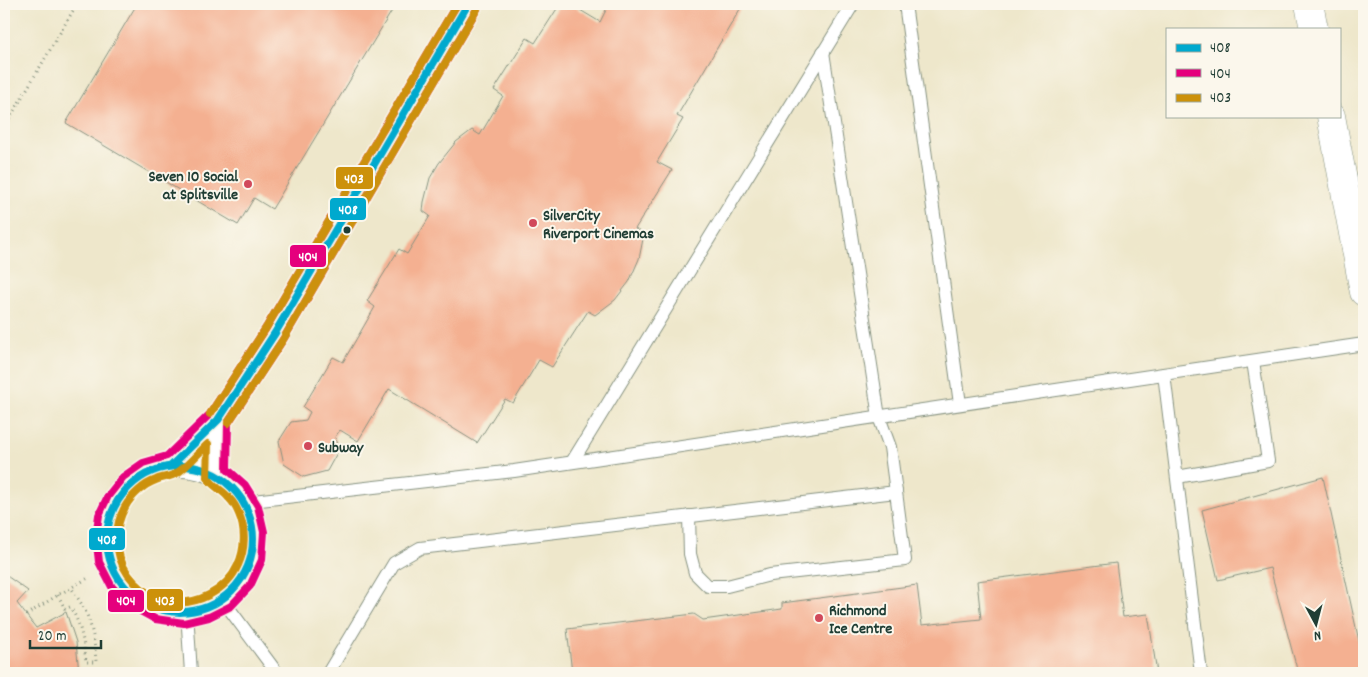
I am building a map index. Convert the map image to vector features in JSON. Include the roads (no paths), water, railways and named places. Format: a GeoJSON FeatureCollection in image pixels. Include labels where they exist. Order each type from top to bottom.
{"type":"FeatureCollection","features":[{"type":"Feature","properties":{"kind":"street"},"geometry":{"type":"LineString","coordinates":[[172,465],[218,420],[275,333],[468,4]]}},
{"type":"Feature","properties":{"kind":"street"},"geometry":{"type":"LineString","coordinates":[[1309,4],[1314,28]]}},
{"type":"Feature","properties":{"kind":"street"},"geometry":{"type":"LineString","coordinates":[[1331,118],[1364,292]]}},
{"type":"Feature","properties":{"kind":"street"},"geometry":{"type":"LineString","coordinates":[[217,474],[218,420]]}},
{"type":"Feature","properties":{"kind":"street"},"geometry":{"type":"LineString","coordinates":[[172,465],[196,466],[217,474],[237,491],[249,511],[254,534],[252,558],[242,580],[226,597],[205,608],[188,612],[182,613],[158,609],[136,598],[120,582],[109,560],[106,537],[109,517],[117,500],[129,485],[149,472],[172,465]]}},
{"type":"Feature","properties":{"kind":"lane"},"geometry":{"type":"LineString","coordinates":[[572,462],[853,4]]}},
{"type":"Feature","properties":{"kind":"lane"},"geometry":{"type":"LineString","coordinates":[[905,4],[960,404]]}},
{"type":"Feature","properties":{"kind":"lane"},"geometry":{"type":"LineString","coordinates":[[688,516],[690,554],[695,573],[708,586],[727,586],[770,575],[905,560],[890,447],[879,416],[823,52]]}},
{"type":"Feature","properties":{"kind":"lane"},"geometry":{"type":"LineString","coordinates":[[244,502],[572,462],[1364,344]]}},
{"type":"Feature","properties":{"kind":"lane"},"geometry":{"type":"LineString","coordinates":[[1177,478],[1268,462],[1253,361]]}},
{"type":"Feature","properties":{"kind":"lane"},"geometry":{"type":"LineString","coordinates":[[1164,374],[1202,673]]}},
{"type":"Feature","properties":{"kind":"lane"},"geometry":{"type":"LineString","coordinates":[[328,673],[394,563],[420,548],[896,492]]}},
{"type":"Feature","properties":{"kind":"lane"},"geometry":{"type":"LineString","coordinates":[[222,599],[277,673]]}},
{"type":"Feature","properties":{"kind":"lane"},"geometry":{"type":"LineString","coordinates":[[188,612],[190,673]]}},
{"type":"Feature","properties":{"kind":"place","name":"Seven 10 Social at Splitsville"},"geometry":{"type":"Point","coordinates":[248,184]}},
{"type":"Feature","properties":{"kind":"place","name":"SilverCity Riverport Cinemas"},"geometry":{"type":"Point","coordinates":[533,223]}},
{"type":"Feature","properties":{"kind":"place","name":"Subway"},"geometry":{"type":"Point","coordinates":[308,446]}},
{"type":"Feature","properties":{"kind":"place","name":"Richmond Ice Centre"},"geometry":{"type":"Point","coordinates":[819,618]}}]}
